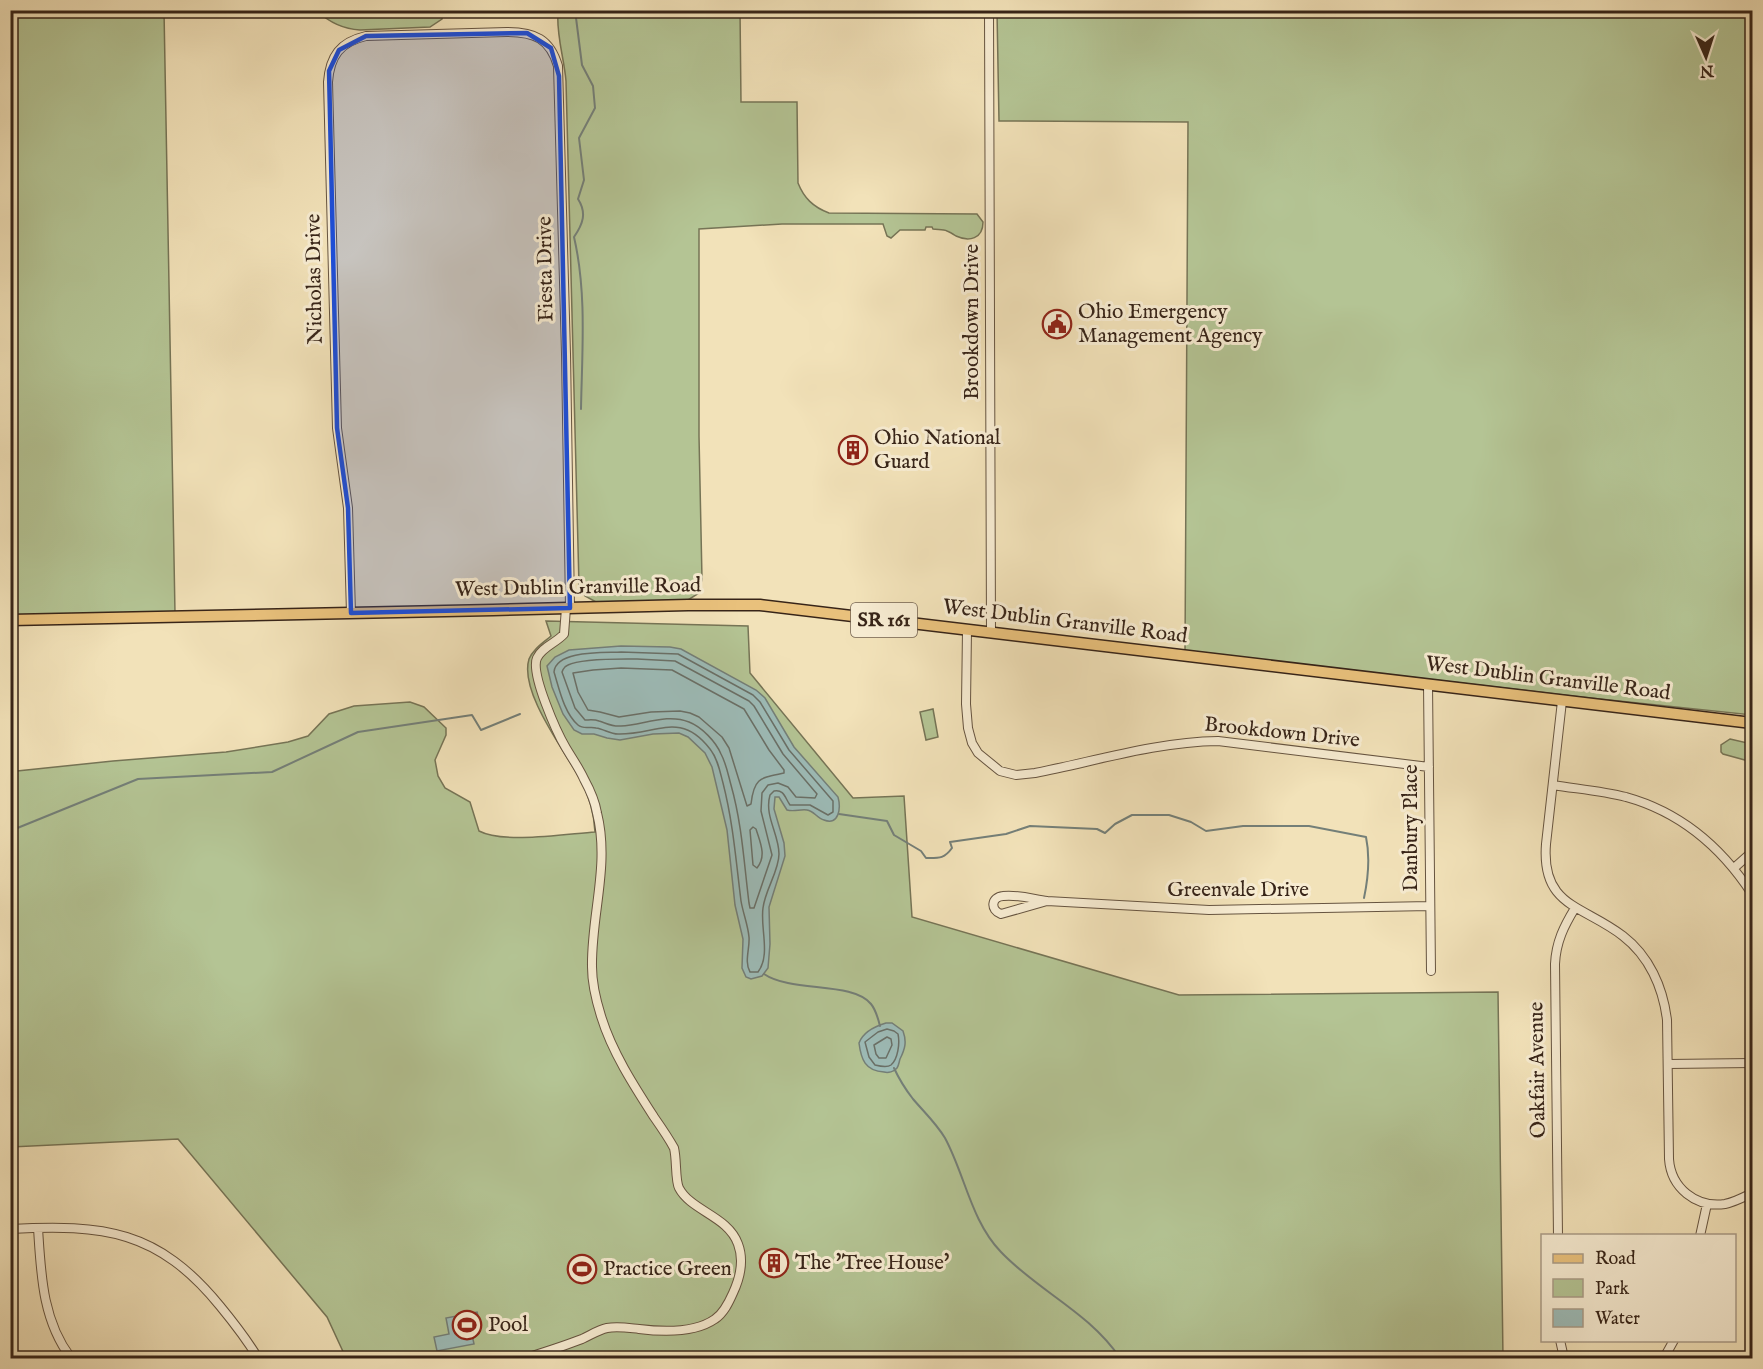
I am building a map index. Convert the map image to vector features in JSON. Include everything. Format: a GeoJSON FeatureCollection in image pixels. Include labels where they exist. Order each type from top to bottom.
{"type":"FeatureCollection","features":[{"type":"Feature","properties":{"kind":"main road","name":"West Dublin Granville Road"},"geometry":{"type":"LineString","coordinates":[[10,620],[760,605],[1752,723]]}},
{"type":"Feature","properties":{"kind":"street","name":"Brookdown Drive"},"geometry":{"type":"LineString","coordinates":[[989,10],[991,633]]}},
{"type":"Feature","properties":{"kind":"street","name":"Fiesta Drive"},"geometry":{"type":"LineString","coordinates":[[439,34],[526,33],[536,36],[550,48],[558,66],[566,354],[568,608],[564,634],[538,656],[535,668],[553,721],[562,742],[586,782],[599,820],[602,871],[592,961],[596,997],[604,1024],[615,1050],[674,1148],[679,1188],[688,1198],[733,1233],[740,1249],[741,1266],[731,1299],[721,1313],[709,1322],[692,1328],[656,1331],[622,1327],[606,1328],[526,1359]]}},
{"type":"Feature","properties":{"kind":"street","name":"Nicholas Drive"},"geometry":{"type":"LineString","coordinates":[[351,613],[348,508],[337,428],[329,71],[331,62],[339,50],[357,38],[439,34]]}},
{"type":"Feature","properties":{"kind":"street","name":"Brookdown Drive"},"geometry":{"type":"LineString","coordinates":[[967,630],[968,728],[978,753],[1000,771],[1016,775],[1035,773],[1196,741],[1218,741],[1429,767]]}},
{"type":"Feature","properties":{"kind":"street","name":"Danbury Place"},"geometry":{"type":"LineString","coordinates":[[1428,684],[1431,971]]}},
{"type":"Feature","properties":{"kind":"street"},"geometry":{"type":"LineString","coordinates":[[1562,701],[1546,843],[1546,866],[1549,877],[1563,898],[1575,908],[1623,936],[1637,950],[1651,969],[1661,991],[1666,1011],[1669,1149],[1671,1170],[1677,1184],[1686,1194],[1707,1204],[1727,1203],[1752,1193]]}},
{"type":"Feature","properties":{"kind":"street"},"geometry":{"type":"LineString","coordinates":[[1553,785],[1616,795],[1655,807],[1699,834],[1734,868],[1752,894]]}},
{"type":"Feature","properties":{"kind":"street"},"geometry":{"type":"LineString","coordinates":[[1734,868],[1752,852]]}},
{"type":"Feature","properties":{"kind":"street","name":"Greenvale Drive"},"geometry":{"type":"LineString","coordinates":[[1047,901],[1001,914],[993,906],[993,901],[1003,896],[1047,901],[1209,910],[1430,906]]}},
{"type":"Feature","properties":{"kind":"street","name":"Oakfair Avenue"},"geometry":{"type":"LineString","coordinates":[[1558,1234],[1556,957],[1562,932],[1575,908]]}},
{"type":"Feature","properties":{"kind":"street"},"geometry":{"type":"LineString","coordinates":[[1668,1064],[1752,1063]]}},
{"type":"Feature","properties":{"kind":"street"},"geometry":{"type":"LineString","coordinates":[[1700,1234],[1707,1204]]}},
{"type":"Feature","properties":{"kind":"street"},"geometry":{"type":"LineString","coordinates":[[10,1229],[38,1227],[105,1231],[126,1236],[158,1250],[188,1271],[207,1290],[238,1328],[258,1359]]}},
{"type":"Feature","properties":{"kind":"street"},"geometry":{"type":"LineString","coordinates":[[38,1227],[46,1303],[56,1333],[71,1359]]}},
{"type":"Feature","properties":{"kind":"street"},"geometry":{"type":"LineString","coordinates":[[1560,1342],[1564,1359]]}},
{"type":"Feature","properties":{"kind":"street"},"geometry":{"type":"LineString","coordinates":[[1664,1359],[1673,1342]]}},
{"type":"Feature","properties":{"kind":"highlighted area"},"geometry":{"type":"Polygon","coordinates":[[[527,33],[551,48],[559,76],[570,608],[351,613],[348,508],[337,428],[329,71],[339,50],[366,36],[527,33]]]}},
{"type":"Feature","properties":{"kind":"green space"},"geometry":{"type":"Polygon","coordinates":[[[10,11],[164,11],[175,613],[11,616],[10,11]]]}},
{"type":"Feature","properties":{"kind":"green space"},"geometry":{"type":"Polygon","coordinates":[[[317,11],[444,11],[442,19],[430,27],[360,30],[337,25],[317,11]]]}},
{"type":"Feature","properties":{"kind":"green space"},"geometry":{"type":"Polygon","coordinates":[[[558,11],[740,11],[741,102],[797,102],[798,183],[803,193],[818,208],[829,213],[977,214],[983,222],[981,232],[970,239],[932,227],[926,227],[925,230],[900,230],[891,238],[887,236],[883,224],[782,224],[699,229],[702,579],[699,593],[688,600],[596,602],[585,596],[579,585],[566,81],[558,29],[558,11]]]}},
{"type":"Feature","properties":{"kind":"green space"},"geometry":{"type":"Polygon","coordinates":[[[997,11],[1752,11],[1752,715],[1185,651],[1188,122],[999,121],[997,11]]]}},
{"type":"Feature","properties":{"kind":"green space"},"geometry":{"type":"Polygon","coordinates":[[[546,621],[748,626],[750,673],[853,798],[904,796],[912,917],[1179,995],[1498,992],[1503,1358],[346,1358],[327,1317],[178,1139],[11,1147],[10,776],[17,771],[226,752],[288,742],[308,736],[329,714],[354,706],[410,702],[424,707],[446,728],[446,735],[435,760],[438,776],[445,788],[470,802],[479,831],[490,835],[519,838],[595,832],[594,818],[583,785],[545,721],[531,688],[528,672],[529,659],[536,649],[551,636],[546,621]]]}},
{"type":"Feature","properties":{"kind":"green space"},"geometry":{"type":"Polygon","coordinates":[[[933,709],[938,737],[926,740],[920,712],[933,709]]]}},
{"type":"Feature","properties":{"kind":"green space"},"geometry":{"type":"Polygon","coordinates":[[[1730,739],[1752,744],[1752,762],[1721,752],[1721,745],[1730,739]]]}},
{"type":"Feature","properties":{"kind":"water"},"geometry":{"type":"Polygon","coordinates":[[[621,646],[681,649],[756,690],[765,698],[794,747],[838,797],[838,815],[829,821],[809,811],[787,810],[779,797],[775,797],[774,809],[784,843],[785,856],[769,907],[768,968],[762,976],[751,979],[746,977],[742,968],[743,939],[735,905],[727,830],[712,767],[705,753],[688,737],[679,733],[653,734],[620,740],[594,734],[582,734],[574,730],[563,714],[552,687],[547,666],[555,657],[569,650],[621,646]]]}},
{"type":"Feature","properties":{"kind":"water"},"geometry":{"type":"Polygon","coordinates":[[[886,1023],[892,1023],[903,1031],[905,1042],[898,1067],[891,1072],[868,1067],[861,1054],[859,1043],[867,1033],[886,1023]]]}},
{"type":"Feature","properties":{"kind":"water"},"geometry":{"type":"Polygon","coordinates":[[[477,1312],[480,1323],[470,1325],[474,1344],[437,1351],[434,1337],[449,1334],[446,1318],[477,1312]]]}},
{"type":"Feature","properties":{"kind":"waterway"},"geometry":{"type":"LineString","coordinates":[[575,10],[582,65],[593,86],[595,108],[579,138],[584,180],[578,199],[583,214],[582,223],[574,237],[582,301],[581,409]]}},
{"type":"Feature","properties":{"kind":"waterway"},"geometry":{"type":"LineString","coordinates":[[10,831],[138,779],[272,772],[358,732],[472,715],[481,730],[520,714]]}},
{"type":"Feature","properties":{"kind":"waterway"},"geometry":{"type":"LineString","coordinates":[[839,814],[887,821],[894,835],[921,851],[926,858],[944,856],[952,848],[950,842],[1006,834],[1030,826],[1097,829],[1105,833],[1115,824],[1132,815],[1169,815],[1191,822],[1206,831],[1243,826],[1309,826],[1366,837],[1368,868],[1364,898]]}},
{"type":"Feature","properties":{"kind":"waterway"},"geometry":{"type":"LineString","coordinates":[[764,974],[776,980],[836,989],[862,997],[873,1006],[880,1026]]}},
{"type":"Feature","properties":{"kind":"waterway"},"geometry":{"type":"LineString","coordinates":[[894,1068],[910,1096],[945,1138],[975,1212],[991,1240],[1015,1266],[1094,1328],[1120,1358]]}},
{"type":"Feature","properties":{"kind":"place","name":"Ohio Emergency Management Agency"},"geometry":{"type":"Point","coordinates":[1057,324]}},
{"type":"Feature","properties":{"kind":"place","name":"Ohio National Guard"},"geometry":{"type":"Point","coordinates":[853,450]}},
{"type":"Feature","properties":{"kind":"place","name":"The 'Tree House'"},"geometry":{"type":"Point","coordinates":[774,1263]}},
{"type":"Feature","properties":{"kind":"place","name":"Practice Green"},"geometry":{"type":"Point","coordinates":[582,1269]}},
{"type":"Feature","properties":{"kind":"place","name":"Pool"},"geometry":{"type":"Point","coordinates":[467,1325]}}]}
